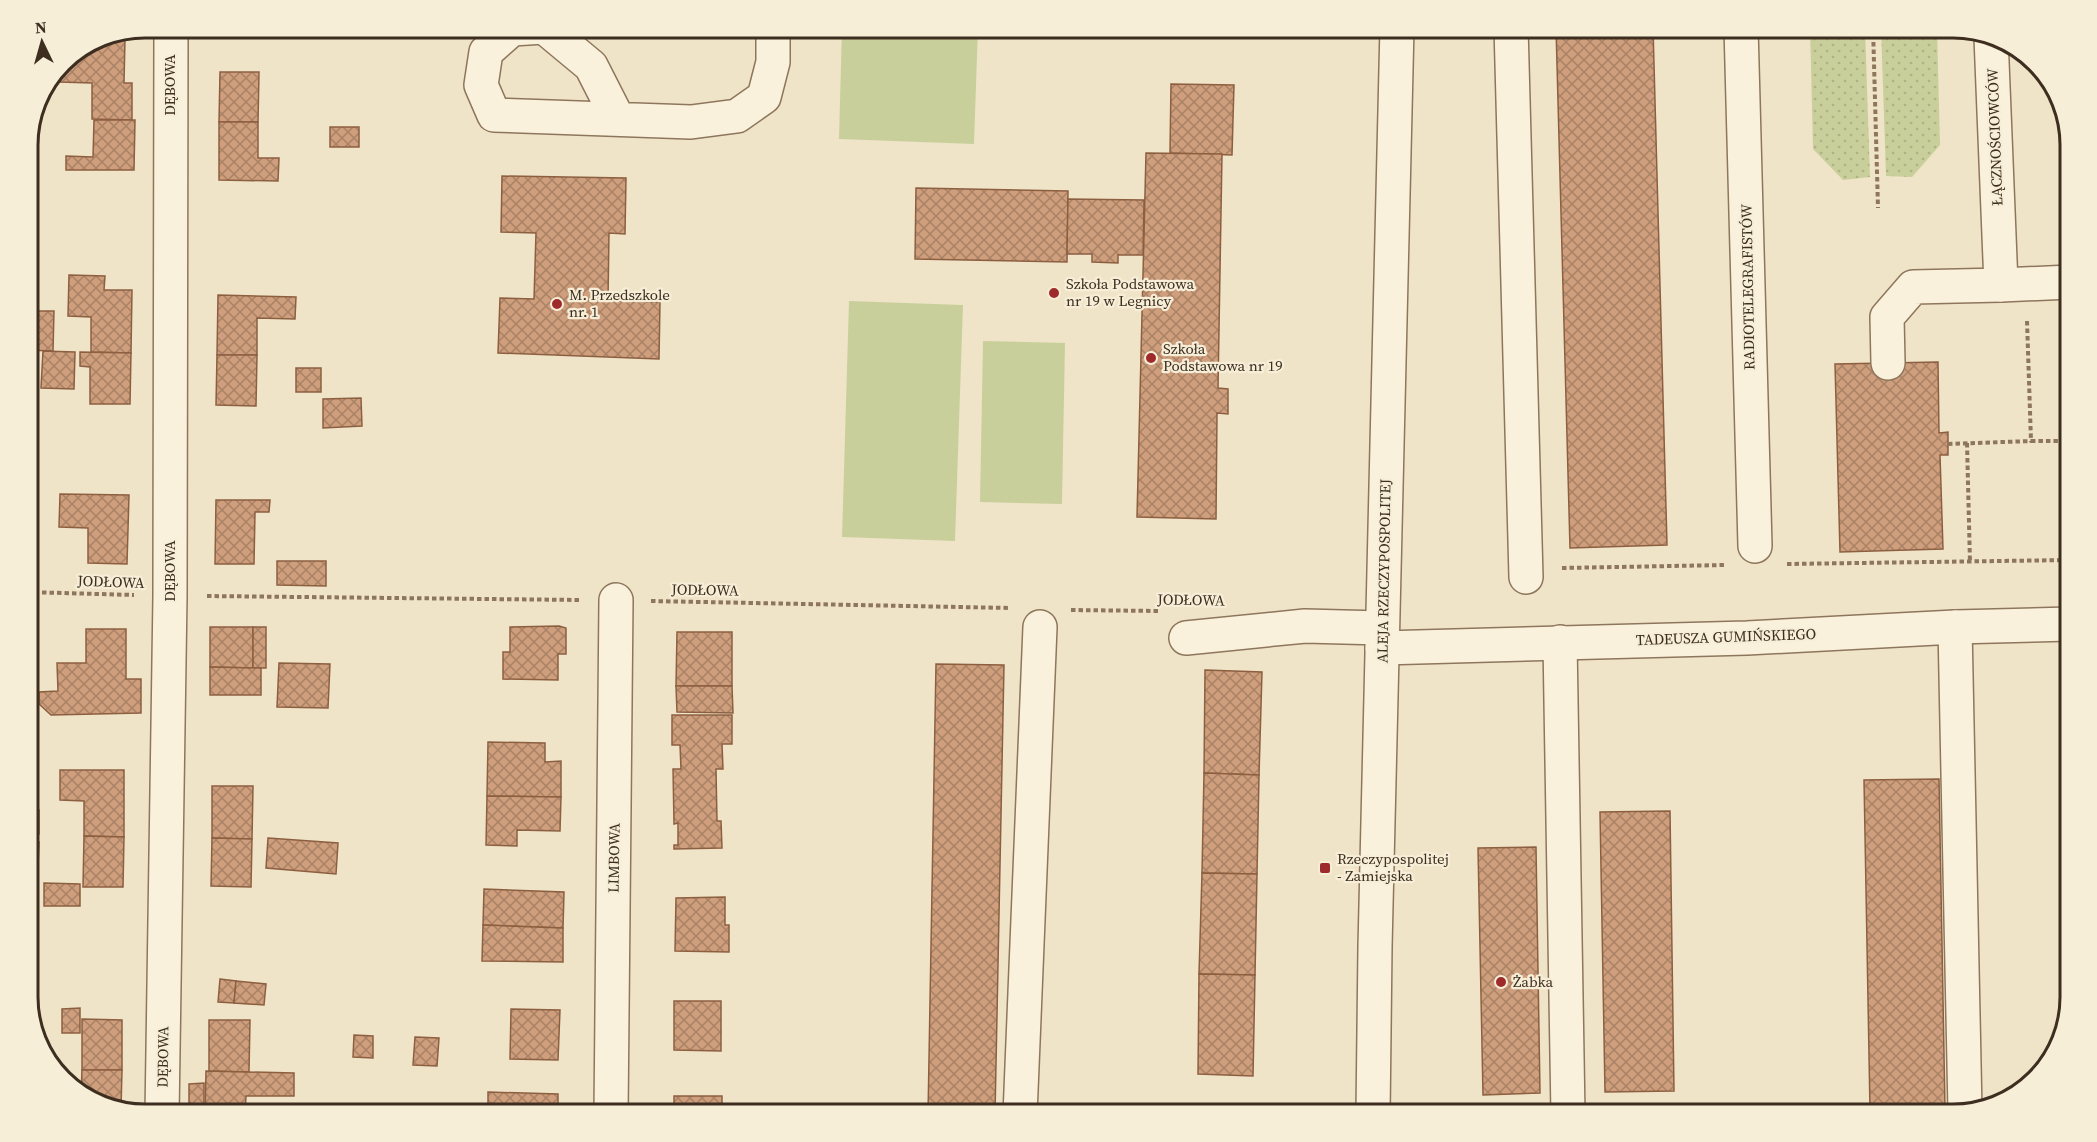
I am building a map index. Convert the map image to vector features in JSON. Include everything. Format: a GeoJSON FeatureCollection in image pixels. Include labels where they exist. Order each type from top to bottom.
{"type":"FeatureCollection","features":[{"type":"Feature","properties":{"kind":"street","name":"DĘBOWA"},"geometry":{"type":"LineString","coordinates":[[162,1104],[170,596],[171,38]]}},
{"type":"Feature","properties":{"kind":"street"},"geometry":{"type":"LineString","coordinates":[[618,119],[691,122],[737,116],[764,97],[773,62],[773,38]]}},
{"type":"Feature","properties":{"kind":"street","name":"ALEJA RZECZYPOSPOLITEJ"},"geometry":{"type":"LineString","coordinates":[[1373,1104],[1397,38]]}},
{"type":"Feature","properties":{"kind":"street"},"geometry":{"type":"LineString","coordinates":[[1510,38],[1526,573]]}},
{"type":"Feature","properties":{"kind":"street","name":"RADIOTELEGRAFISTÓW"},"geometry":{"type":"LineString","coordinates":[[1742,38],[1755,559]]}},
{"type":"Feature","properties":{"kind":"street","name":"ŁĄCZNOŚCIOWCÓW"},"geometry":{"type":"LineString","coordinates":[[1991,45],[1998,238],[2013,284]]}},
{"type":"Feature","properties":{"kind":"street"},"geometry":{"type":"LineString","coordinates":[[1888,363],[1887,317],[1913,287],[2059,282]]}},
{"type":"Feature","properties":{"kind":"street","name":"LIMBOWA"},"geometry":{"type":"LineString","coordinates":[[610,1104],[616,600]]}},
{"type":"Feature","properties":{"kind":"street"},"geometry":{"type":"LineString","coordinates":[[1020,1104],[1030,618]]}},
{"type":"Feature","properties":{"kind":"street","name":"TADEUSZA GUMIŃSKIEGO"},"geometry":{"type":"LineString","coordinates":[[1186,639],[1305,626],[1382,638],[1560,642],[1747,638],[1955,627],[2060,624]]}},
{"type":"Feature","properties":{"kind":"street"},"geometry":{"type":"LineString","coordinates":[[1955,627],[1965,1104]]}},
{"type":"Feature","properties":{"kind":"street"},"geometry":{"type":"LineString","coordinates":[[1560,642],[1568,1104]]}},
{"type":"Feature","properties":{"kind":"path"},"geometry":{"type":"LineString","coordinates":[[1873,38],[1878,208]]}},
{"type":"Feature","properties":{"kind":"path"},"geometry":{"type":"LineString","coordinates":[[2013,284],[2031,441]]}},
{"type":"Feature","properties":{"kind":"path"},"geometry":{"type":"LineString","coordinates":[[1948,444],[2059,441]]}},
{"type":"Feature","properties":{"kind":"path"},"geometry":{"type":"LineString","coordinates":[[1966,443],[1970,563]]}},
{"type":"Feature","properties":{"kind":"path"},"geometry":{"type":"LineString","coordinates":[[1526,573],[1755,559],[1970,563],[2059,561]]}},
{"type":"Feature","properties":{"kind":"path","name":"JODŁOWA"},"geometry":{"type":"LineString","coordinates":[[38,592],[170,596],[616,600],[1030,618]]}},
{"type":"Feature","properties":{"kind":"path","name":"JODŁOWA"},"geometry":{"type":"LineString","coordinates":[[1068,610],[1162,612]]}},
{"type":"Feature","properties":{"kind":"green space"},"geometry":{"type":"Polygon","coordinates":[[[842,38],[978,38],[974,144],[839,139],[842,38]]]}},
{"type":"Feature","properties":{"kind":"green space"},"geometry":{"type":"Polygon","coordinates":[[[1810,38],[1865,38],[1870,177],[1843,180],[1813,149],[1810,38]]]}},
{"type":"Feature","properties":{"kind":"green space"},"geometry":{"type":"Polygon","coordinates":[[[1881,38],[1937,38],[1940,145],[1912,177],[1886,176],[1881,38]]]}},
{"type":"Feature","properties":{"kind":"green space"},"geometry":{"type":"Polygon","coordinates":[[[849,301],[963,305],[955,541],[842,537],[849,301]]]}},
{"type":"Feature","properties":{"kind":"green space"},"geometry":{"type":"Polygon","coordinates":[[[983,341],[1065,343],[1062,504],[980,502],[983,341]]]}},
{"type":"Feature","properties":{"kind":"building"},"geometry":{"type":"Polygon","coordinates":[[[1556,38],[1653,38],[1667,545],[1570,548],[1556,38]]]}},
{"type":"Feature","properties":{"kind":"building"},"geometry":{"type":"Polygon","coordinates":[[[125,40],[124,83],[132,83],[132,120],[92,119],[92,83],[59,82],[66,72],[72,72],[72,66],[85,55],[110,43],[125,40]]]}},
{"type":"Feature","properties":{"kind":"building"},"geometry":{"type":"Polygon","coordinates":[[[220,72],[259,72],[258,122],[219,122],[220,72]]]}},
{"type":"Feature","properties":{"kind":"building"},"geometry":{"type":"Polygon","coordinates":[[[1171,84],[1234,85],[1232,155],[1170,153],[1171,84]]]}},
{"type":"Feature","properties":{"kind":"building"},"geometry":{"type":"Polygon","coordinates":[[[94,120],[135,120],[134,170],[66,170],[66,156],[93,157],[94,120]]]}},
{"type":"Feature","properties":{"kind":"building"},"geometry":{"type":"Polygon","coordinates":[[[219,122],[258,122],[258,158],[279,158],[278,181],[219,180],[219,122]]]}},
{"type":"Feature","properties":{"kind":"building"},"geometry":{"type":"Polygon","coordinates":[[[330,127],[359,127],[359,147],[330,147],[330,127]]]}},
{"type":"Feature","properties":{"kind":"building"},"geometry":{"type":"Polygon","coordinates":[[[1146,153],[1222,154],[1218,388],[1228,389],[1228,414],[1217,413],[1216,519],[1137,517],[1146,153]]]}},
{"type":"Feature","properties":{"kind":"building"},"geometry":{"type":"Polygon","coordinates":[[[502,176],[626,178],[625,234],[609,233],[608,301],[660,302],[659,359],[498,353],[500,298],[534,299],[536,233],[501,232],[502,176]]]}},
{"type":"Feature","properties":{"kind":"building"},"geometry":{"type":"Polygon","coordinates":[[[916,188],[1068,191],[1067,262],[915,259],[916,188]]]}},
{"type":"Feature","properties":{"kind":"building"},"geometry":{"type":"Polygon","coordinates":[[[1068,199],[1144,200],[1143,255],[1118,255],[1118,263],[1092,262],[1092,254],[1067,254],[1068,199]]]}},
{"type":"Feature","properties":{"kind":"building"},"geometry":{"type":"Polygon","coordinates":[[[69,275],[105,276],[104,290],[132,290],[131,353],[91,352],[91,317],[68,316],[69,275]]]}},
{"type":"Feature","properties":{"kind":"building"},"geometry":{"type":"Polygon","coordinates":[[[218,295],[296,297],[295,319],[257,318],[257,355],[217,355],[218,295]]]}},
{"type":"Feature","properties":{"kind":"building"},"geometry":{"type":"Polygon","coordinates":[[[38,311],[54,311],[53,351],[38,350],[38,311]]]}},
{"type":"Feature","properties":{"kind":"building"},"geometry":{"type":"Polygon","coordinates":[[[43,351],[75,352],[74,389],[41,388],[43,351]]]}},
{"type":"Feature","properties":{"kind":"building"},"geometry":{"type":"Polygon","coordinates":[[[80,352],[131,353],[130,404],[90,404],[90,367],[80,366],[80,352]]]}},
{"type":"Feature","properties":{"kind":"building"},"geometry":{"type":"Polygon","coordinates":[[[217,355],[257,355],[256,406],[216,405],[217,355]]]}},
{"type":"Feature","properties":{"kind":"building"},"geometry":{"type":"Polygon","coordinates":[[[1938,362],[1939,433],[1948,432],[1948,455],[1940,455],[1943,549],[1840,552],[1835,364],[1938,362]]]}},
{"type":"Feature","properties":{"kind":"building"},"geometry":{"type":"Polygon","coordinates":[[[296,368],[321,368],[321,392],[296,392],[296,368]]]}},
{"type":"Feature","properties":{"kind":"building"},"geometry":{"type":"Polygon","coordinates":[[[361,398],[362,426],[323,428],[323,399],[361,398]]]}},
{"type":"Feature","properties":{"kind":"building"},"geometry":{"type":"Polygon","coordinates":[[[60,494],[129,495],[127,564],[88,563],[88,528],[59,527],[60,494]]]}},
{"type":"Feature","properties":{"kind":"building"},"geometry":{"type":"Polygon","coordinates":[[[216,500],[270,500],[269,512],[255,512],[254,564],[215,564],[216,500]]]}},
{"type":"Feature","properties":{"kind":"building"},"geometry":{"type":"Polygon","coordinates":[[[277,561],[326,561],[326,586],[277,585],[277,561]]]}},
{"type":"Feature","properties":{"kind":"building"},"geometry":{"type":"Polygon","coordinates":[[[559,626],[566,628],[566,654],[558,654],[558,680],[503,679],[503,652],[510,652],[510,627],[559,626]]]}},
{"type":"Feature","properties":{"kind":"building"},"geometry":{"type":"Polygon","coordinates":[[[210,627],[253,627],[253,668],[210,667],[210,627]]]}},
{"type":"Feature","properties":{"kind":"building"},"geometry":{"type":"Polygon","coordinates":[[[253,627],[266,627],[266,668],[253,668],[253,627]]]}},
{"type":"Feature","properties":{"kind":"building"},"geometry":{"type":"Polygon","coordinates":[[[86,629],[126,629],[126,679],[141,679],[141,713],[51,715],[39,704],[39,692],[58,691],[57,663],[86,663],[86,629]]]}},
{"type":"Feature","properties":{"kind":"building"},"geometry":{"type":"Polygon","coordinates":[[[677,632],[732,632],[732,686],[676,686],[677,632]]]}},
{"type":"Feature","properties":{"kind":"building"},"geometry":{"type":"Polygon","coordinates":[[[279,663],[330,664],[328,708],[277,707],[279,663]]]}},
{"type":"Feature","properties":{"kind":"building"},"geometry":{"type":"Polygon","coordinates":[[[936,664],[1004,665],[995,1104],[928,1104],[936,664]]]}},
{"type":"Feature","properties":{"kind":"building"},"geometry":{"type":"Polygon","coordinates":[[[210,667],[261,668],[261,695],[210,695],[210,667]]]}},
{"type":"Feature","properties":{"kind":"building"},"geometry":{"type":"Polygon","coordinates":[[[1205,670],[1262,672],[1259,775],[1204,773],[1205,670]]]}},
{"type":"Feature","properties":{"kind":"building"},"geometry":{"type":"Polygon","coordinates":[[[676,686],[732,686],[733,713],[677,712],[676,686]]]}},
{"type":"Feature","properties":{"kind":"building"},"geometry":{"type":"Polygon","coordinates":[[[672,715],[732,715],[732,744],[722,744],[723,769],[716,769],[717,821],[721,821],[722,848],[674,849],[674,845],[678,845],[678,823],[674,824],[673,769],[681,769],[680,745],[672,745],[672,715]]]}},
{"type":"Feature","properties":{"kind":"building"},"geometry":{"type":"Polygon","coordinates":[[[488,742],[545,743],[545,762],[561,761],[561,797],[487,796],[488,742]]]}},
{"type":"Feature","properties":{"kind":"building"},"geometry":{"type":"Polygon","coordinates":[[[60,770],[124,770],[124,837],[84,836],[84,801],[60,800],[60,770]]]}},
{"type":"Feature","properties":{"kind":"building"},"geometry":{"type":"Polygon","coordinates":[[[1204,773],[1259,775],[1257,874],[1202,873],[1204,773]]]}},
{"type":"Feature","properties":{"kind":"building"},"geometry":{"type":"Polygon","coordinates":[[[1939,779],[1945,1104],[1870,1104],[1864,780],[1939,779]]]}},
{"type":"Feature","properties":{"kind":"building"},"geometry":{"type":"Polygon","coordinates":[[[212,786],[253,786],[252,839],[212,838],[212,786]]]}},
{"type":"Feature","properties":{"kind":"building"},"geometry":{"type":"Polygon","coordinates":[[[487,796],[561,797],[560,831],[517,830],[517,846],[486,845],[487,796]]]}},
{"type":"Feature","properties":{"kind":"building"},"geometry":{"type":"Polygon","coordinates":[[[38,810],[39,810],[38,834],[38,810]]]}},
{"type":"Feature","properties":{"kind":"building"},"geometry":{"type":"Polygon","coordinates":[[[1670,811],[1674,1091],[1605,1092],[1600,812],[1670,811]]]}},
{"type":"Feature","properties":{"kind":"building"},"geometry":{"type":"Polygon","coordinates":[[[84,836],[124,837],[123,887],[83,887],[84,836]]]}},
{"type":"Feature","properties":{"kind":"building"},"geometry":{"type":"Polygon","coordinates":[[[212,838],[252,839],[251,887],[211,886],[212,838]]]}},
{"type":"Feature","properties":{"kind":"building"},"geometry":{"type":"Polygon","coordinates":[[[268,838],[338,843],[336,874],[266,868],[268,838]]]}},
{"type":"Feature","properties":{"kind":"building"},"geometry":{"type":"Polygon","coordinates":[[[1536,847],[1540,1093],[1483,1095],[1478,848],[1536,847]]]}},
{"type":"Feature","properties":{"kind":"building"},"geometry":{"type":"Polygon","coordinates":[[[1202,873],[1257,874],[1255,975],[1199,974],[1202,873]]]}},
{"type":"Feature","properties":{"kind":"building"},"geometry":{"type":"Polygon","coordinates":[[[44,883],[80,884],[80,906],[44,906],[44,883]]]}},
{"type":"Feature","properties":{"kind":"building"},"geometry":{"type":"Polygon","coordinates":[[[484,889],[564,892],[563,928],[483,925],[484,889]]]}},
{"type":"Feature","properties":{"kind":"building"},"geometry":{"type":"Polygon","coordinates":[[[725,897],[725,925],[729,925],[729,952],[675,951],[676,898],[725,897]]]}},
{"type":"Feature","properties":{"kind":"building"},"geometry":{"type":"Polygon","coordinates":[[[483,925],[563,928],[563,962],[482,961],[483,925]]]}},
{"type":"Feature","properties":{"kind":"building"},"geometry":{"type":"Polygon","coordinates":[[[1199,974],[1255,975],[1253,1076],[1198,1074],[1199,974]]]}},
{"type":"Feature","properties":{"kind":"building"},"geometry":{"type":"Polygon","coordinates":[[[220,979],[236,981],[234,1003],[218,1002],[220,979]]]}},
{"type":"Feature","properties":{"kind":"building"},"geometry":{"type":"Polygon","coordinates":[[[236,981],[266,984],[264,1005],[234,1003],[236,981]]]}},
{"type":"Feature","properties":{"kind":"building"},"geometry":{"type":"Polygon","coordinates":[[[674,1001],[721,1001],[721,1051],[674,1050],[674,1001]]]}},
{"type":"Feature","properties":{"kind":"building"},"geometry":{"type":"Polygon","coordinates":[[[80,1008],[80,1033],[62,1033],[62,1009],[80,1008]]]}},
{"type":"Feature","properties":{"kind":"building"},"geometry":{"type":"Polygon","coordinates":[[[511,1009],[560,1010],[558,1060],[510,1059],[511,1009]]]}},
{"type":"Feature","properties":{"kind":"building"},"geometry":{"type":"Polygon","coordinates":[[[82,1019],[122,1020],[122,1070],[82,1070],[82,1019]]]}},
{"type":"Feature","properties":{"kind":"building"},"geometry":{"type":"Polygon","coordinates":[[[209,1020],[250,1020],[249,1072],[209,1071],[209,1020]]]}},
{"type":"Feature","properties":{"kind":"building"},"geometry":{"type":"Polygon","coordinates":[[[354,1035],[373,1036],[373,1058],[353,1057],[354,1035]]]}},
{"type":"Feature","properties":{"kind":"building"},"geometry":{"type":"Polygon","coordinates":[[[415,1037],[439,1038],[437,1066],[413,1065],[415,1037]]]}},
{"type":"Feature","properties":{"kind":"building"},"geometry":{"type":"Polygon","coordinates":[[[82,1070],[122,1070],[121,1102],[110,1099],[81,1084],[82,1070]]]}},
{"type":"Feature","properties":{"kind":"building"},"geometry":{"type":"Polygon","coordinates":[[[206,1071],[294,1073],[294,1096],[246,1096],[246,1104],[205,1104],[206,1071]]]}},
{"type":"Feature","properties":{"kind":"building"},"geometry":{"type":"Polygon","coordinates":[[[204,1083],[204,1104],[189,1104],[189,1084],[204,1083]]]}},
{"type":"Feature","properties":{"kind":"building"},"geometry":{"type":"Polygon","coordinates":[[[488,1092],[558,1094],[558,1104],[488,1104],[488,1092]]]}},
{"type":"Feature","properties":{"kind":"building"},"geometry":{"type":"Polygon","coordinates":[[[674,1096],[722,1096],[722,1104],[674,1104],[674,1096]]]}},
{"type":"Feature","properties":{"kind":"place","name":"Szkoła Podstawowa nr 19 w Legnicy"},"geometry":{"type":"Point","coordinates":[1054,293]}},
{"type":"Feature","properties":{"kind":"place","name":"M. Przedszkole nr. 1"},"geometry":{"type":"Point","coordinates":[557,304]}},
{"type":"Feature","properties":{"kind":"place","name":"Szkoła Podstawowa nr 19"},"geometry":{"type":"Point","coordinates":[1151,358]}},
{"type":"Feature","properties":{"kind":"place","name":"Rzeczypospolitej - Zamiejska"},"geometry":{"type":"Point","coordinates":[1325,868]}},
{"type":"Feature","properties":{"kind":"place","name":"Żabka"},"geometry":{"type":"Point","coordinates":[1501,982]}}]}
